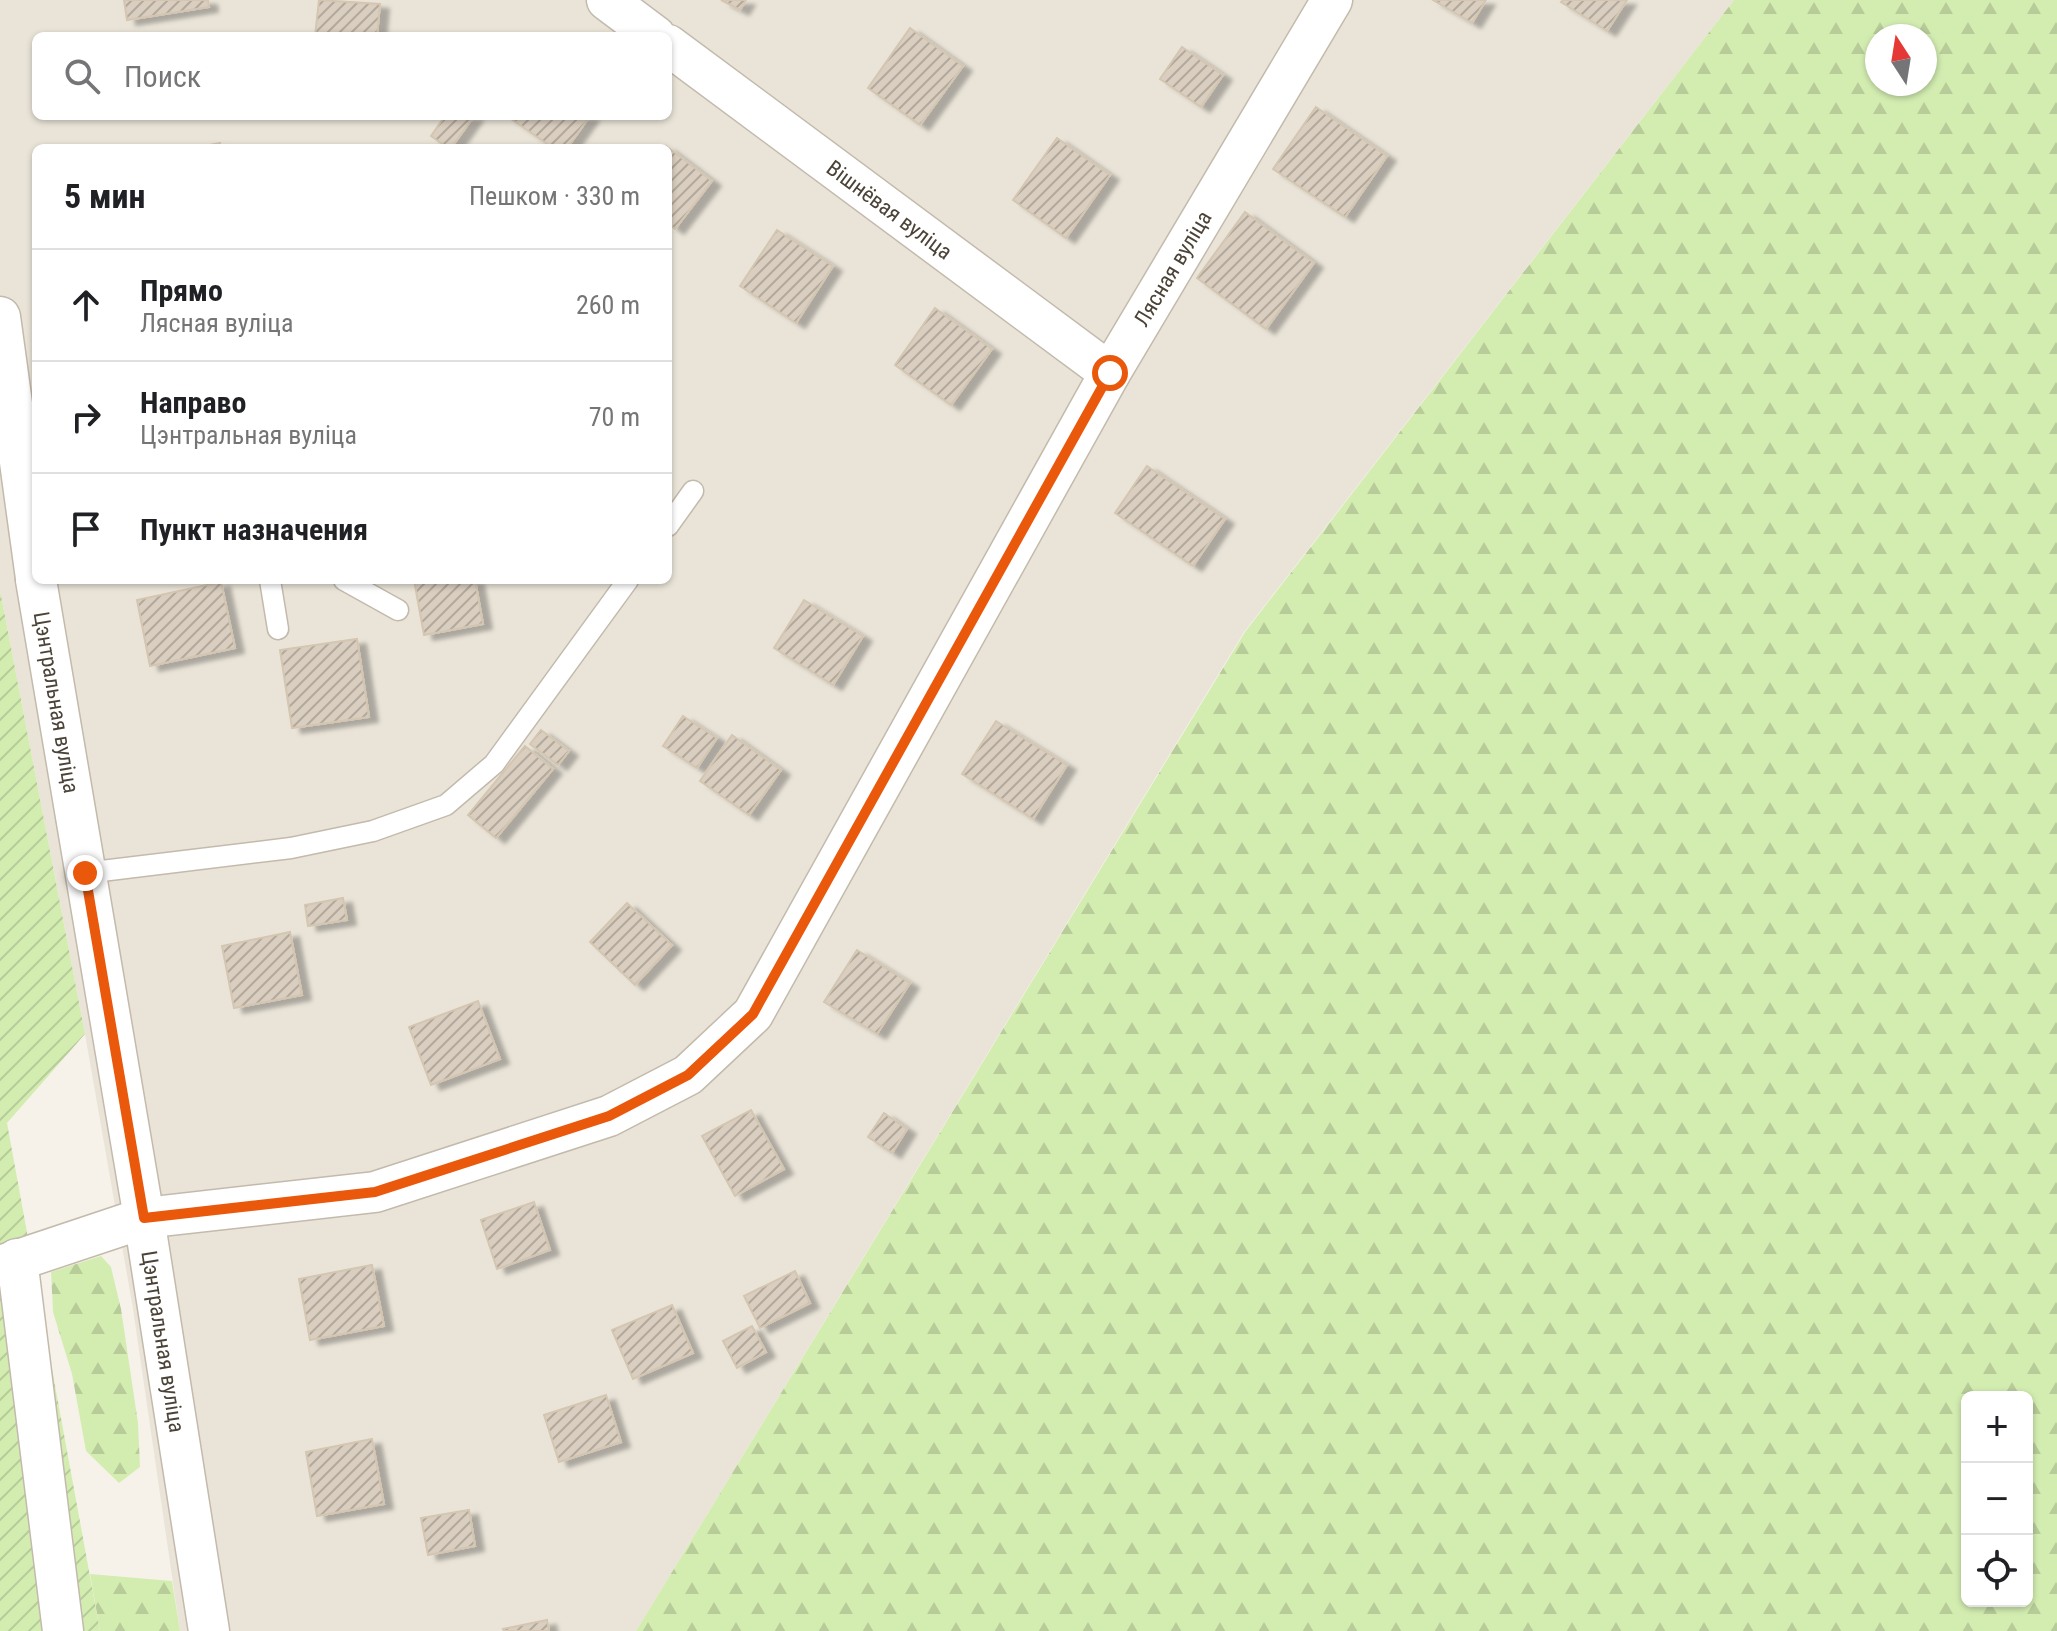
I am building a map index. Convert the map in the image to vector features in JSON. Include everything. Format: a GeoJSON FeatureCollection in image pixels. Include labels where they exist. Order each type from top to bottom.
{"type":"FeatureCollection","features":[{"type":"Feature","properties":{"kind":"street"},"geometry":{"type":"LineString","coordinates":[[607,0],[650,32]]}},
{"type":"Feature","properties":{"kind":"street","name":"Лясная вуліца"},"geometry":{"type":"LineString","coordinates":[[8,1262],[144,1218],[375,1192],[609,1116],[688,1075],[753,1014],[1110,373],[1332,0]]}},
{"type":"Feature","properties":{"kind":"street","name":"Вішнёвая вуліца"},"geometry":{"type":"LineString","coordinates":[[672,48],[1110,373]]}},
{"type":"Feature","properties":{"kind":"street","name":"Цэнтральная вуліца"},"geometry":{"type":"LineString","coordinates":[[0,317],[32,536]]}},
{"type":"Feature","properties":{"kind":"street","name":"Цэнтральная вуліца"},"geometry":{"type":"LineString","coordinates":[[37,584],[144,1218],[209,1631]]}},
{"type":"Feature","properties":{"kind":"street"},"geometry":{"type":"LineString","coordinates":[[8,1262],[63,1631]]}},
{"type":"Feature","properties":{"kind":"lane"},"geometry":{"type":"LineString","coordinates":[[672,520],[693,491]]}},
{"type":"Feature","properties":{"kind":"lane"},"geometry":{"type":"LineString","coordinates":[[271,584],[278,629]]}},
{"type":"Feature","properties":{"kind":"lane"},"geometry":{"type":"LineString","coordinates":[[351,584],[398,610]]}},
{"type":"Feature","properties":{"kind":"lane"},"geometry":{"type":"LineString","coordinates":[[85,873],[291,848],[373,831],[446,805],[494,764],[625,584]]}},
{"type":"Feature","properties":{"kind":"shaded area"},"geometry":{"type":"Polygon","coordinates":[[[0,0],[1734,0],[1244,632],[636,1631],[180,1631],[133,1309],[85,1034],[0,590],[0,0]]]}},
{"type":"Feature","properties":{"kind":"green space"},"geometry":{"type":"Polygon","coordinates":[[[1734,0],[2057,0],[2057,1631],[636,1631],[1245,632],[1734,0]]]}},
{"type":"Feature","properties":{"kind":"green space"},"geometry":{"type":"Polygon","coordinates":[[[0,590],[85,1034],[7,1123],[100,1631],[0,1631],[0,590]]]}},
{"type":"Feature","properties":{"kind":"green space"},"geometry":{"type":"Polygon","coordinates":[[[101,1256],[111,1267],[121,1309],[138,1423],[140,1467],[119,1483],[86,1451],[72,1374],[53,1312],[51,1272],[101,1256]]]}},
{"type":"Feature","properties":{"kind":"green space"},"geometry":{"type":"Polygon","coordinates":[[[90,1574],[172,1581],[180,1631],[100,1631],[90,1574]]]}},
{"type":"Feature","properties":{"kind":"building"},"geometry":{"type":"Polygon","coordinates":[[[124,0],[208,0],[209,7],[127,20],[124,0]]]}},
{"type":"Feature","properties":{"kind":"building"},"geometry":{"type":"Polygon","coordinates":[[[319,0],[380,4],[377,32],[315,32],[319,0]]]}},
{"type":"Feature","properties":{"kind":"building"},"geometry":{"type":"Polygon","coordinates":[[[721,0],[746,0],[740,10],[721,0]]]}},
{"type":"Feature","properties":{"kind":"building"},"geometry":{"type":"Polygon","coordinates":[[[1433,0],[1486,0],[1472,23],[1433,0]]]}},
{"type":"Feature","properties":{"kind":"building"},"geometry":{"type":"Polygon","coordinates":[[[1627,0],[1607,31],[1561,2],[1627,0]]]}},
{"type":"Feature","properties":{"kind":"building"},"geometry":{"type":"Polygon","coordinates":[[[910,28],[963,66],[920,125],[868,88],[910,28]]]}},
{"type":"Feature","properties":{"kind":"building"},"geometry":{"type":"Polygon","coordinates":[[[1182,47],[1223,75],[1201,107],[1160,79],[1182,47]]]}},
{"type":"Feature","properties":{"kind":"building"},"geometry":{"type":"Polygon","coordinates":[[[1316,107],[1387,156],[1345,217],[1273,169],[1316,107]]]}},
{"type":"Feature","properties":{"kind":"building"},"geometry":{"type":"Polygon","coordinates":[[[442,120],[471,120],[454,144],[442,144],[431,136],[442,120]]]}},
{"type":"Feature","properties":{"kind":"building"},"geometry":{"type":"Polygon","coordinates":[[[513,120],[587,120],[570,144],[547,144],[513,120]]]}},
{"type":"Feature","properties":{"kind":"building"},"geometry":{"type":"Polygon","coordinates":[[[1057,138],[1110,175],[1066,238],[1013,200],[1057,138]]]}},
{"type":"Feature","properties":{"kind":"building"},"geometry":{"type":"Polygon","coordinates":[[[672,151],[712,181],[675,229],[672,227],[672,151]]]}},
{"type":"Feature","properties":{"kind":"building"},"geometry":{"type":"Polygon","coordinates":[[[1245,212],[1314,263],[1266,329],[1197,278],[1245,212]]]}},
{"type":"Feature","properties":{"kind":"building"},"geometry":{"type":"Polygon","coordinates":[[[777,230],[833,266],[796,323],[740,286],[777,230]]]}},
{"type":"Feature","properties":{"kind":"building"},"geometry":{"type":"Polygon","coordinates":[[[935,308],[992,349],[951,405],[895,365],[935,308]]]}},
{"type":"Feature","properties":{"kind":"building"},"geometry":{"type":"Polygon","coordinates":[[[1147,466],[1225,519],[1193,566],[1115,513],[1147,466]]]}},
{"type":"Feature","properties":{"kind":"building"},"geometry":{"type":"Polygon","coordinates":[[[221,584],[235,648],[150,666],[137,600],[221,584]]]}},
{"type":"Feature","properties":{"kind":"building"},"geometry":{"type":"Polygon","coordinates":[[[415,584],[476,584],[483,624],[424,635],[415,584]]]}},
{"type":"Feature","properties":{"kind":"building"},"geometry":{"type":"Polygon","coordinates":[[[804,600],[863,636],[833,685],[774,648],[804,600]]]}},
{"type":"Feature","properties":{"kind":"building"},"geometry":{"type":"Polygon","coordinates":[[[357,639],[369,717],[292,728],[280,650],[357,639]]]}},
{"type":"Feature","properties":{"kind":"building"},"geometry":{"type":"Polygon","coordinates":[[[683,716],[717,738],[697,768],[663,746],[683,716]]]}},
{"type":"Feature","properties":{"kind":"building"},"geometry":{"type":"Polygon","coordinates":[[[996,721],[1067,765],[1033,819],[962,774],[996,721]]]}},
{"type":"Feature","properties":{"kind":"building"},"geometry":{"type":"Polygon","coordinates":[[[541,730],[569,751],[558,765],[530,744],[541,730]]]}},
{"type":"Feature","properties":{"kind":"building"},"geometry":{"type":"Polygon","coordinates":[[[732,735],[781,770],[749,815],[700,781],[732,735]]]}},
{"type":"Feature","properties":{"kind":"building"},"geometry":{"type":"Polygon","coordinates":[[[525,746],[553,769],[496,838],[468,815],[525,746]]]}},
{"type":"Feature","properties":{"kind":"building"},"geometry":{"type":"Polygon","coordinates":[[[343,898],[347,920],[308,926],[305,905],[343,898]]]}},
{"type":"Feature","properties":{"kind":"building"},"geometry":{"type":"Polygon","coordinates":[[[627,903],[672,945],[635,985],[590,942],[627,903]]]}},
{"type":"Feature","properties":{"kind":"building"},"geometry":{"type":"Polygon","coordinates":[[[290,932],[302,995],[234,1008],[222,946],[290,932]]]}},
{"type":"Feature","properties":{"kind":"building"},"geometry":{"type":"Polygon","coordinates":[[[857,950],[910,983],[877,1034],[824,1002],[857,950]]]}},
{"type":"Feature","properties":{"kind":"building"},"geometry":{"type":"Polygon","coordinates":[[[478,1001],[500,1059],[431,1085],[409,1027],[478,1001]]]}},
{"type":"Feature","properties":{"kind":"building"},"geometry":{"type":"Polygon","coordinates":[[[751,1110],[784,1169],[735,1196],[702,1136],[751,1110]]]}},
{"type":"Feature","properties":{"kind":"building"},"geometry":{"type":"Polygon","coordinates":[[[884,1113],[907,1129],[892,1153],[868,1137],[884,1113]]]}},
{"type":"Feature","properties":{"kind":"building"},"geometry":{"type":"Polygon","coordinates":[[[534,1202],[550,1250],[497,1269],[481,1220],[534,1202]]]}},
{"type":"Feature","properties":{"kind":"building"},"geometry":{"type":"Polygon","coordinates":[[[372,1265],[384,1326],[310,1340],[299,1279],[372,1265]]]}},
{"type":"Feature","properties":{"kind":"building"},"geometry":{"type":"Polygon","coordinates":[[[795,1271],[810,1303],[760,1328],[744,1296],[795,1271]]]}},
{"type":"Feature","properties":{"kind":"building"},"geometry":{"type":"Polygon","coordinates":[[[672,1305],[693,1353],[633,1379],[612,1330],[672,1305]]]}},
{"type":"Feature","properties":{"kind":"building"},"geometry":{"type":"Polygon","coordinates":[[[752,1326],[766,1352],[737,1368],[723,1341],[752,1326]]]}},
{"type":"Feature","properties":{"kind":"building"},"geometry":{"type":"Polygon","coordinates":[[[606,1395],[621,1442],[559,1462],[544,1415],[606,1395]]]}},
{"type":"Feature","properties":{"kind":"building"},"geometry":{"type":"Polygon","coordinates":[[[372,1439],[384,1504],[317,1516],[306,1452],[372,1439]]]}},
{"type":"Feature","properties":{"kind":"building"},"geometry":{"type":"Polygon","coordinates":[[[469,1510],[475,1546],[428,1555],[421,1518],[469,1510]]]}},
{"type":"Feature","properties":{"kind":"building"},"geometry":{"type":"Polygon","coordinates":[[[547,1620],[549,1631],[503,1629],[547,1620]]]}},
{"type":"Feature","properties":{"kind":"route"},"geometry":{"type":"LineString","coordinates":[[85,873],[144,1218],[375,1192],[609,1116],[688,1075],[753,1014],[1110,373]]}}]}
